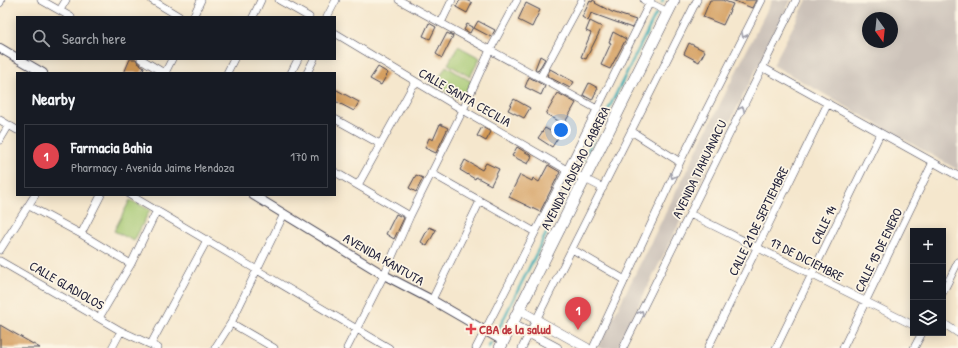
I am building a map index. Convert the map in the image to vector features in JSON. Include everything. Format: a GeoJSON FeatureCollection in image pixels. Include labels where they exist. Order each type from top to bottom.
{"type":"FeatureCollection","features":[{"type":"Feature","properties":{"kind":"highway","name":"AVENIDA LADISLAO CABRERA"},"geometry":{"type":"LineString","coordinates":[[502,345],[518,310],[674,0]]}},
{"type":"Feature","properties":{"kind":"main road"},"geometry":{"type":"LineString","coordinates":[[518,310],[587,348]]}},
{"type":"Feature","properties":{"kind":"main road"},"geometry":{"type":"LineString","coordinates":[[512,324],[557,348]]}},
{"type":"Feature","properties":{"kind":"street"},"geometry":{"type":"LineString","coordinates":[[41,0],[69,16]]}},
{"type":"Feature","properties":{"kind":"street"},"geometry":{"type":"LineString","coordinates":[[60,10],[66,0]]}},
{"type":"Feature","properties":{"kind":"street"},"geometry":{"type":"LineString","coordinates":[[152,0],[178,16]]}},
{"type":"Feature","properties":{"kind":"street"},"geometry":{"type":"LineString","coordinates":[[193,16],[201,0]]}},
{"type":"Feature","properties":{"kind":"street"},"geometry":{"type":"LineString","coordinates":[[253,16],[261,0]]}},
{"type":"Feature","properties":{"kind":"street"},"geometry":{"type":"LineString","coordinates":[[279,0],[307,16]]}},
{"type":"Feature","properties":{"kind":"street"},"geometry":{"type":"LineString","coordinates":[[328,16],[336,0]]}},
{"type":"Feature","properties":{"kind":"street"},"geometry":{"type":"LineString","coordinates":[[399,0],[597,109]]}},
{"type":"Feature","properties":{"kind":"street"},"geometry":{"type":"LineString","coordinates":[[441,23],[452,0]]}},
{"type":"Feature","properties":{"kind":"street"},"geometry":{"type":"LineString","coordinates":[[347,348],[384,275],[410,216],[463,110],[490,50],[517,0]]}},
{"type":"Feature","properties":{"kind":"street"},"geometry":{"type":"LineString","coordinates":[[540,78],[582,0]]}},
{"type":"Feature","properties":{"kind":"street"},"geometry":{"type":"LineString","coordinates":[[522,348],[697,0]]}},
{"type":"Feature","properties":{"kind":"street","name":"AVENIDA TIAHUANACU"},"geometry":{"type":"LineString","coordinates":[[594,348],[680,162],[762,0]]}},
{"type":"Feature","properties":{"kind":"street","name":"AVENIDA TIAHUANACU"},"geometry":{"type":"LineString","coordinates":[[623,348],[796,0]]}},
{"type":"Feature","properties":{"kind":"street"},"geometry":{"type":"LineString","coordinates":[[476,348],[567,170],[648,1],[668,12]]}},
{"type":"Feature","properties":{"kind":"street","name":"CALLE SANTA CECILIA"},"geometry":{"type":"LineString","coordinates":[[336,33],[463,110],[567,170],[603,188]]}},
{"type":"Feature","properties":{"kind":"street"},"geometry":{"type":"LineString","coordinates":[[0,48],[16,57]]}},
{"type":"Feature","properties":{"kind":"street"},"geometry":{"type":"LineString","coordinates":[[21,60],[41,72]]}},
{"type":"Feature","properties":{"kind":"street"},"geometry":{"type":"LineString","coordinates":[[143,60],[162,72]]}},
{"type":"Feature","properties":{"kind":"street"},"geometry":{"type":"LineString","coordinates":[[165,72],[171,60]]}},
{"type":"Feature","properties":{"kind":"street"},"geometry":{"type":"LineString","coordinates":[[228,72],[234,60]]}},
{"type":"Feature","properties":{"kind":"street"},"geometry":{"type":"LineString","coordinates":[[292,72],[298,60]]}},
{"type":"Feature","properties":{"kind":"street"},"geometry":{"type":"LineString","coordinates":[[308,72],[314,60]]}},
{"type":"Feature","properties":{"kind":"street"},"geometry":{"type":"LineString","coordinates":[[762,67],[828,103],[880,134],[958,176]]}},
{"type":"Feature","properties":{"kind":"street"},"geometry":{"type":"LineString","coordinates":[[358,185],[416,82]]}},
{"type":"Feature","properties":{"kind":"street","name":"CALLE 21 DE SEPTIEMBRE"},"geometry":{"type":"LineString","coordinates":[[708,348],[759,247],[828,103]]}},
{"type":"Feature","properties":{"kind":"street"},"geometry":{"type":"LineString","coordinates":[[0,120],[16,129]]}},
{"type":"Feature","properties":{"kind":"street"},"geometry":{"type":"LineString","coordinates":[[336,120],[380,144]]}},
{"type":"Feature","properties":{"kind":"street"},"geometry":{"type":"LineString","coordinates":[[0,140],[9,125]]}},
{"type":"Feature","properties":{"kind":"street"},"geometry":{"type":"LineString","coordinates":[[631,131],[680,162]]}},
{"type":"Feature","properties":{"kind":"street","name":"CALLE 14"},"geometry":{"type":"LineString","coordinates":[[776,348],[880,134]]}},
{"type":"Feature","properties":{"kind":"street","name":"CALLE 15 DE ENERO"},"geometry":{"type":"LineString","coordinates":[[843,348],[933,162]]}},
{"type":"Feature","properties":{"kind":"street"},"geometry":{"type":"LineString","coordinates":[[336,173],[410,216]]}},
{"type":"Feature","properties":{"kind":"street"},"geometry":{"type":"LineString","coordinates":[[431,173],[535,232]]}},
{"type":"Feature","properties":{"kind":"street"},"geometry":{"type":"LineString","coordinates":[[0,250],[34,196]]}},
{"type":"Feature","properties":{"kind":"street"},"geometry":{"type":"LineString","coordinates":[[81,234],[100,196]]}},
{"type":"Feature","properties":{"kind":"street"},"geometry":{"type":"LineString","coordinates":[[132,196],[389,348]]}},
{"type":"Feature","properties":{"kind":"street","name":"AVENIDA KANTUTA"},"geometry":{"type":"LineString","coordinates":[[255,196],[384,275],[432,300],[484,331],[502,345]]}},
{"type":"Feature","properties":{"kind":"street"},"geometry":{"type":"LineString","coordinates":[[432,300],[480,201]]}},
{"type":"Feature","properties":{"kind":"street"},"geometry":{"type":"LineString","coordinates":[[29,206],[81,234],[131,264]]}},
{"type":"Feature","properties":{"kind":"street"},"geometry":{"type":"LineString","coordinates":[[99,318],[131,264],[157,210]]}},
{"type":"Feature","properties":{"kind":"street"},"geometry":{"type":"LineString","coordinates":[[215,348],[231,323],[284,214]]}},
{"type":"Feature","properties":{"kind":"street","name":"17 DE DICIEMBRE"},"geometry":{"type":"LineString","coordinates":[[690,214],[759,247],[866,303],[910,324]]}},
{"type":"Feature","properties":{"kind":"street"},"geometry":{"type":"LineString","coordinates":[[155,346],[207,240]]}},
{"type":"Feature","properties":{"kind":"street"},"geometry":{"type":"LineString","coordinates":[[572,249],[625,280]]}},
{"type":"Feature","properties":{"kind":"street","name":"CALLE GLADIOLOS"},"geometry":{"type":"LineString","coordinates":[[0,260],[121,331],[155,346]]}},
{"type":"Feature","properties":{"kind":"street"},"geometry":{"type":"LineString","coordinates":[[946,286],[958,262]]}},
{"type":"Feature","properties":{"kind":"street"},"geometry":{"type":"LineString","coordinates":[[231,323],[274,348]]}},
{"type":"Feature","properties":{"kind":"street"},"geometry":{"type":"LineString","coordinates":[[946,325],[958,333]]}},
{"type":"Feature","properties":{"kind":"street"},"geometry":{"type":"LineString","coordinates":[[112,348],[121,331]]}},
{"type":"Feature","properties":{"kind":"street"},"geometry":{"type":"LineString","coordinates":[[914,348],[920,336]]}},
{"type":"Feature","properties":{"kind":"shaded area"},"geometry":{"type":"Polygon","coordinates":[[[772,0],[791,0],[617,348],[598,348],[772,0]]]}},
{"type":"Feature","properties":{"kind":"shaded area"},"geometry":{"type":"Polygon","coordinates":[[[807,0],[958,0],[958,170],[773,65],[807,0]]]}},
{"type":"Feature","properties":{"kind":"green space"},"geometry":{"type":"Polygon","coordinates":[[[458,46],[480,58],[470,77],[448,64],[458,46]]]}},
{"type":"Feature","properties":{"kind":"green space"},"geometry":{"type":"Polygon","coordinates":[[[446,66],[472,82],[460,100],[435,85],[446,66]]]}},
{"type":"Feature","properties":{"kind":"green space"},"geometry":{"type":"Polygon","coordinates":[[[130,200],[150,210],[134,241],[114,231],[130,200]]]}},
{"type":"Feature","properties":{"kind":"building"},"geometry":{"type":"Polygon","coordinates":[[[460,0],[466,0],[472,3],[467,13],[456,7],[460,0]]]}},
{"type":"Feature","properties":{"kind":"building"},"geometry":{"type":"Polygon","coordinates":[[[593,0],[596,2],[595,3],[612,12],[636,20],[632,28],[591,13],[588,21],[582,17],[590,1],[592,2],[593,0]]]}},
{"type":"Feature","properties":{"kind":"building"},"geometry":{"type":"Polygon","coordinates":[[[710,0],[722,0],[733,4],[723,25],[703,17],[710,0]]]}},
{"type":"Feature","properties":{"kind":"building"},"geometry":{"type":"Polygon","coordinates":[[[732,0],[756,0],[752,8],[732,0]]]}},
{"type":"Feature","properties":{"kind":"building"},"geometry":{"type":"Polygon","coordinates":[[[526,3],[540,10],[532,27],[518,20],[526,3]]]}},
{"type":"Feature","properties":{"kind":"building"},"geometry":{"type":"Polygon","coordinates":[[[478,21],[495,30],[491,37],[474,28],[478,21]]]}},
{"type":"Feature","properties":{"kind":"building"},"geometry":{"type":"Polygon","coordinates":[[[590,21],[602,27],[586,59],[581,57],[591,33],[586,31],[590,21]]]}},
{"type":"Feature","properties":{"kind":"building"},"geometry":{"type":"Polygon","coordinates":[[[429,23],[436,27],[430,39],[423,36],[429,23]]]}},
{"type":"Feature","properties":{"kind":"building"},"geometry":{"type":"Polygon","coordinates":[[[467,24],[473,27],[470,33],[464,30],[467,24]]]}},
{"type":"Feature","properties":{"kind":"building"},"geometry":{"type":"Polygon","coordinates":[[[613,32],[626,39],[610,69],[601,65],[611,43],[609,42],[613,32]]]}},
{"type":"Feature","properties":{"kind":"building"},"geometry":{"type":"Polygon","coordinates":[[[447,33],[453,36],[442,58],[436,54],[447,33]]]}},
{"type":"Feature","properties":{"kind":"building"},"geometry":{"type":"Polygon","coordinates":[[[689,43],[705,51],[699,62],[684,54],[689,43]]]}},
{"type":"Feature","properties":{"kind":"building"},"geometry":{"type":"Polygon","coordinates":[[[540,56],[545,59],[538,71],[535,69],[540,56]]]}},
{"type":"Feature","properties":{"kind":"building"},"geometry":{"type":"Polygon","coordinates":[[[130,60],[136,60],[144,67],[142,72],[124,72],[130,60]]]}},
{"type":"Feature","properties":{"kind":"building"},"geometry":{"type":"Polygon","coordinates":[[[378,67],[388,73],[381,85],[370,79],[378,67]]]}},
{"type":"Feature","properties":{"kind":"building"},"geometry":{"type":"Polygon","coordinates":[[[550,69],[574,82],[570,88],[547,76],[550,69]]]}},
{"type":"Feature","properties":{"kind":"building"},"geometry":{"type":"Polygon","coordinates":[[[529,77],[545,86],[541,95],[525,87],[529,77]]]}},
{"type":"Feature","properties":{"kind":"building"},"geometry":{"type":"Polygon","coordinates":[[[589,83],[598,88],[592,100],[583,95],[589,83]]]}},
{"type":"Feature","properties":{"kind":"building"},"geometry":{"type":"Polygon","coordinates":[[[336,90],[359,102],[354,111],[336,102],[336,90]]]}},
{"type":"Feature","properties":{"kind":"building"},"geometry":{"type":"Polygon","coordinates":[[[558,93],[576,103],[564,124],[546,114],[558,93]]]}},
{"type":"Feature","properties":{"kind":"building"},"geometry":{"type":"Polygon","coordinates":[[[514,99],[530,108],[524,118],[508,110],[514,99]]]}},
{"type":"Feature","properties":{"kind":"building"},"geometry":{"type":"Polygon","coordinates":[[[440,124],[448,128],[436,153],[425,148],[429,138],[433,140],[440,124]]]}},
{"type":"Feature","properties":{"kind":"building"},"geometry":{"type":"Polygon","coordinates":[[[482,127],[491,132],[486,141],[477,136],[482,127]]]}},
{"type":"Feature","properties":{"kind":"building"},"geometry":{"type":"Polygon","coordinates":[[[545,128],[559,136],[552,147],[538,138],[545,128]]]}},
{"type":"Feature","properties":{"kind":"building"},"geometry":{"type":"Polygon","coordinates":[[[517,147],[532,156],[528,164],[512,156],[517,147]]]}},
{"type":"Feature","properties":{"kind":"building"},"geometry":{"type":"Polygon","coordinates":[[[465,160],[482,170],[486,163],[499,169],[491,185],[476,177],[475,179],[460,170],[465,160]]]}},
{"type":"Feature","properties":{"kind":"building"},"geometry":{"type":"Polygon","coordinates":[[[548,165],[560,172],[540,212],[509,197],[520,175],[532,181],[533,178],[539,182],[548,165]]]}},
{"type":"Feature","properties":{"kind":"building"},"geometry":{"type":"Polygon","coordinates":[[[416,175],[423,178],[416,192],[409,188],[416,175]]]}},
{"type":"Feature","properties":{"kind":"building"},"geometry":{"type":"Polygon","coordinates":[[[396,214],[404,218],[394,239],[386,234],[396,214]]]}},
{"type":"Feature","properties":{"kind":"building"},"geometry":{"type":"Polygon","coordinates":[[[429,227],[436,230],[427,246],[421,242],[429,227]]]}},
{"type":"Feature","properties":{"kind":"building"},"geometry":{"type":"Polygon","coordinates":[[[0,325],[40,348],[0,348],[0,325]]]}},
{"type":"Feature","properties":{"kind":"waterway"},"geometry":{"type":"LineString","coordinates":[[579,168],[656,14]]}},
{"type":"Feature","properties":{"kind":"waterway"},"geometry":{"type":"LineString","coordinates":[[498,330],[573,180]]}},
{"type":"Feature","properties":{"kind":"waterway"},"geometry":{"type":"LineString","coordinates":[[488,348],[491,343]]}},
{"type":"Feature","properties":{"kind":"place","name":"CBA de la salud"},"geometry":{"type":"Point","coordinates":[471,329]}},
{"type":"Feature","properties":{"kind":"place","name":"Farmacia Bahia"},"geometry":{"type":"Point","coordinates":[578,330]}}]}
